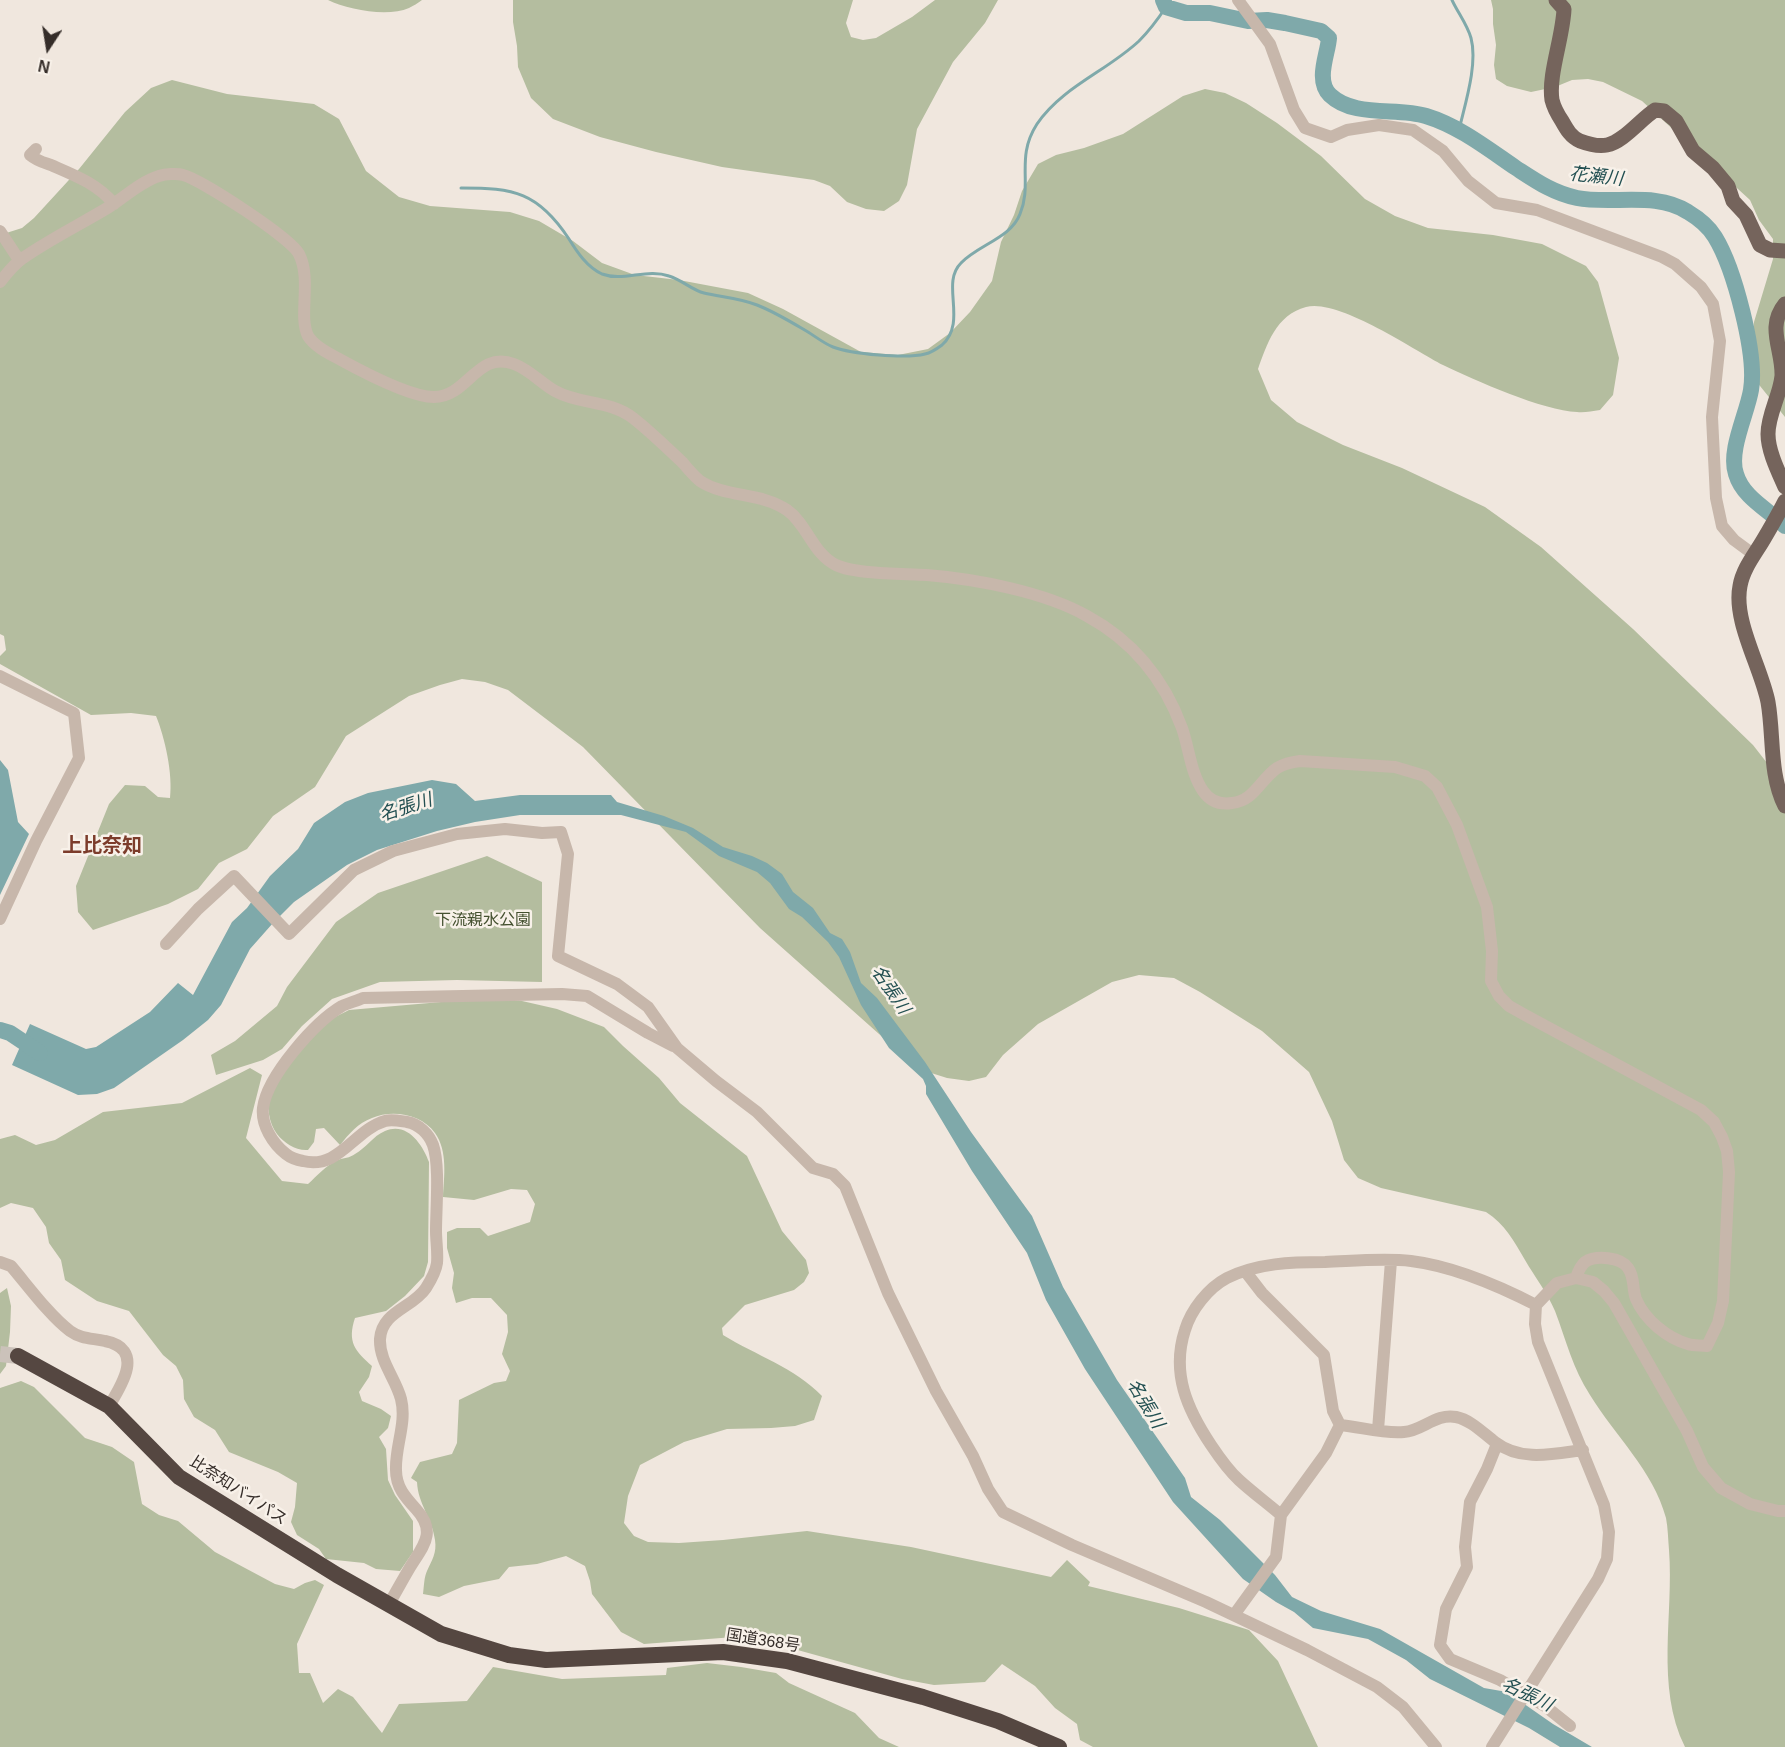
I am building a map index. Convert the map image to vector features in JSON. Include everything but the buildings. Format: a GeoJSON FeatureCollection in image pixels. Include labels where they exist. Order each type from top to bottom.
{"type":"FeatureCollection","features":[{"type":"Feature","properties":{"kind":"highway","name":"比奈知バイパス"},"geometry":{"type":"LineString","coordinates":[[18,1356],[108,1406],[179,1478],[337,1575],[389,1604]]}},
{"type":"Feature","properties":{"kind":"highway","name":"国道368号"},"geometry":{"type":"LineString","coordinates":[[389,1604],[441,1634],[508,1655],[546,1660],[723,1652],[787,1661],[923,1697],[998,1721],[1059,1747]]}},
{"type":"Feature","properties":{"kind":"main road"},"geometry":{"type":"LineString","coordinates":[[1556,0],[1564,9],[1552,83],[1552,100],[1556,111],[1574,138],[1590,145],[1607,145],[1622,137],[1642,118],[1655,110],[1664,111],[1676,121],[1693,151],[1713,168],[1728,186],[1733,201],[1751,224],[1760,245],[1770,250],[1785,251]]}},
{"type":"Feature","properties":{"kind":"main road"},"geometry":{"type":"LineString","coordinates":[[1785,304],[1777,318],[1775,330],[1782,375],[1768,433],[1785,487]]}},
{"type":"Feature","properties":{"kind":"main road"},"geometry":{"type":"LineString","coordinates":[[1785,501],[1765,538],[1753,554],[1740,586],[1739,604],[1747,638],[1768,703],[1770,739],[1776,778],[1785,806]]}},
{"type":"Feature","properties":{"kind":"street"},"geometry":{"type":"LineString","coordinates":[[1238,0],[1270,44],[1294,110],[1305,128],[1331,137],[1347,130],[1379,125],[1413,130],[1443,151],[1468,181],[1496,203],[1537,210],[1662,257],[1675,264],[1701,286],[1713,304],[1720,341],[1712,417],[1715,486],[1722,526],[1734,540],[1753,554]]}},
{"type":"Feature","properties":{"kind":"street"},"geometry":{"type":"LineString","coordinates":[[36,149],[30,155],[36,161],[90,183],[104,192],[114,204]]}},
{"type":"Feature","properties":{"kind":"street"},"geometry":{"type":"LineString","coordinates":[[0,282],[19,260],[114,204],[141,185],[160,176],[181,173],[248,212],[294,245],[301,256],[306,278],[305,323],[309,336],[320,348],[345,362],[405,390],[435,397],[450,394],[486,364],[499,360],[513,364],[531,373],[555,391],[569,397],[615,407],[632,417],[700,480],[722,491],[769,501],[789,511],[819,552],[835,565],[855,570],[950,577],[1072,607],[1099,622],[1124,640],[1156,677],[1182,727],[1198,782],[1208,797],[1217,802],[1227,804],[1243,800],[1251,796],[1277,768],[1287,763],[1300,761],[1395,767],[1425,776],[1437,787],[1448,804],[1487,907],[1492,951],[1491,981],[1498,996],[1509,1006],[1525,1015],[1701,1110],[1714,1122],[1727,1151],[1729,1172],[1723,1301],[1718,1323],[1707,1346],[1688,1344],[1658,1329],[1636,1298],[1632,1274],[1627,1266],[1617,1260],[1604,1258],[1590,1260],[1583,1264],[1576,1278]]}},
{"type":"Feature","properties":{"kind":"street"},"geometry":{"type":"LineString","coordinates":[[0,231],[19,260]]}},
{"type":"Feature","properties":{"kind":"street"},"geometry":{"type":"LineString","coordinates":[[0,676],[74,713],[79,758],[36,841],[0,919]]}},
{"type":"Feature","properties":{"kind":"street"},"geometry":{"type":"LineString","coordinates":[[166,944],[234,876],[289,934],[354,870],[393,851],[458,834],[505,829],[561,832],[568,854],[558,956],[617,984],[648,1007],[677,1048],[716,1082],[757,1112],[813,1168],[833,1174],[845,1186],[875,1265],[893,1303],[988,1489],[1003,1512],[1234,1615],[1377,1687],[1403,1707],[1436,1747]]}},
{"type":"Feature","properties":{"kind":"street"},"geometry":{"type":"LineString","coordinates":[[389,1604],[422,1550],[427,1536],[427,1527],[420,1514],[402,1494],[398,1483],[396,1469],[403,1420],[401,1398],[383,1355],[380,1338],[382,1329],[392,1314],[408,1305],[426,1288],[437,1263],[436,1163],[433,1146],[426,1133],[413,1123],[398,1120],[386,1121],[373,1127],[339,1154],[326,1161],[316,1163],[296,1160],[279,1147],[264,1123],[263,1106],[268,1091],[282,1066],[324,1018],[343,1005],[363,998],[562,994],[587,996],[677,1048]]}},
{"type":"Feature","properties":{"kind":"street"},"geometry":{"type":"LineString","coordinates":[[1378,1430],[1391,1261]]}},
{"type":"Feature","properties":{"kind":"street"},"geometry":{"type":"LineString","coordinates":[[1281,1515],[1238,1479],[1218,1456],[1192,1416],[1179,1374],[1180,1345],[1189,1318],[1205,1296],[1225,1279],[1245,1271],[1283,1263],[1411,1261],[1443,1268],[1510,1292],[1536,1305]]}},
{"type":"Feature","properties":{"kind":"street"},"geometry":{"type":"LineString","coordinates":[[0,1262],[11,1266],[64,1327],[78,1337],[106,1341],[118,1345],[123,1350],[127,1358],[125,1380],[108,1406]]}},
{"type":"Feature","properties":{"kind":"street"},"geometry":{"type":"LineString","coordinates":[[1245,1271],[1262,1293],[1324,1355],[1333,1411],[1340,1425]]}},
{"type":"Feature","properties":{"kind":"street"},"geometry":{"type":"LineString","coordinates":[[1492,1747],[1577,1614],[1598,1579],[1606,1559],[1609,1532],[1604,1505],[1538,1342],[1535,1324],[1536,1305],[1557,1282],[1576,1278],[1593,1282],[1614,1303],[1687,1431],[1703,1467],[1721,1488],[1750,1504],[1785,1511]]}},
{"type":"Feature","properties":{"kind":"street"},"geometry":{"type":"LineString","coordinates":[[1340,1425],[1407,1432],[1436,1419],[1456,1417],[1478,1428],[1497,1444],[1517,1454],[1538,1456],[1583,1450]]}},
{"type":"Feature","properties":{"kind":"street"},"geometry":{"type":"LineString","coordinates":[[1234,1615],[1276,1557],[1281,1515],[1326,1454],[1340,1425]]}},
{"type":"Feature","properties":{"kind":"street"},"geometry":{"type":"LineString","coordinates":[[1497,1444],[1470,1502],[1466,1547],[1467,1567],[1446,1609],[1440,1645],[1450,1659],[1500,1680],[1545,1706],[1570,1726]]}},
{"type":"Feature","properties":{"kind":"green space"},"geometry":{"type":"Polygon","coordinates":[[[328,0],[422,0],[400,11],[379,12],[346,7],[328,0]]]}},
{"type":"Feature","properties":{"kind":"green space"},"geometry":{"type":"Polygon","coordinates":[[[513,0],[853,0],[846,23],[851,37],[863,40],[876,38],[912,17],[935,0],[998,0],[985,23],[953,62],[917,129],[907,185],[899,201],[884,211],[866,209],[847,202],[830,186],[814,180],[722,167],[656,152],[600,137],[553,119],[531,98],[518,67],[513,0]]]}},
{"type":"Feature","properties":{"kind":"green space"},"geometry":{"type":"Polygon","coordinates":[[[1491,0],[1785,0],[1785,417],[1756,381],[1750,362],[1754,322],[1773,259],[1773,239],[1759,220],[1750,200],[1642,101],[1603,82],[1588,79],[1572,80],[1555,87],[1531,92],[1507,86],[1496,79],[1494,65],[1496,45],[1491,0]]]}},
{"type":"Feature","properties":{"kind":"green space"},"geometry":{"type":"Polygon","coordinates":[[[172,80],[227,94],[314,104],[339,119],[366,171],[399,197],[430,206],[510,212],[539,221],[573,241],[602,263],[635,275],[679,280],[748,293],[783,309],[861,352],[898,355],[928,349],[950,333],[970,312],[992,281],[1001,242],[1022,191],[1038,164],[1056,155],[1123,134],[1183,96],[1205,89],[1225,93],[1246,103],[1277,123],[1321,156],[1365,199],[1395,216],[1428,228],[1493,235],[1542,244],[1586,266],[1598,282],[1619,358],[1613,395],[1600,410],[1582,412],[1563,410],[1509,394],[1443,365],[1356,317],[1320,306],[1306,307],[1296,311],[1280,324],[1269,341],[1258,369],[1271,400],[1297,422],[1343,445],[1402,468],[1485,507],[1541,547],[1633,629],[1753,745],[1785,786],[1785,1747],[1685,1747],[1676,1724],[1668,1675],[1670,1575],[1666,1518],[1643,1469],[1584,1385],[1574,1365],[1552,1305],[1508,1233],[1486,1212],[1381,1188],[1358,1178],[1344,1160],[1332,1121],[1309,1072],[1262,1031],[1174,978],[1139,975],[1112,982],[1038,1024],[1003,1055],[986,1077],[969,1081],[947,1078],[925,1071],[888,1042],[760,928],[583,747],[508,690],[485,682],[462,679],[409,696],[346,736],[315,787],[273,816],[247,849],[219,863],[198,889],[168,904],[93,930],[78,912],[76,886],[109,804],[125,785],[145,786],[158,797],[170,798],[169,767],[156,716],[131,713],[91,715],[0,664],[0,656],[6,650],[4,636],[0,634],[0,235],[22,228],[34,218],[79,169],[125,112],[151,88],[172,80]]]}},
{"type":"Feature","properties":{"kind":"green space","name":"下流親水公園"},"geometry":{"type":"Polygon","coordinates":[[[487,856],[542,882],[542,982],[457,980],[380,982],[332,999],[302,1026],[282,1049],[263,1060],[216,1075],[211,1055],[235,1041],[277,1006],[287,987],[336,922],[378,893],[487,856]]]}},
{"type":"Feature","properties":{"kind":"green space"},"geometry":{"type":"Polygon","coordinates":[[[487,998],[522,1001],[557,1009],[604,1027],[659,1078],[680,1103],[747,1156],[782,1231],[806,1260],[809,1273],[804,1282],[794,1290],[745,1305],[722,1328],[723,1335],[800,1377],[822,1396],[814,1420],[795,1426],[727,1429],[684,1442],[640,1465],[628,1496],[624,1523],[634,1536],[648,1542],[679,1543],[807,1531],[911,1547],[1051,1577],[1067,1560],[1090,1582],[1088,1586],[1179,1608],[1249,1630],[1278,1661],[1318,1747],[1093,1747],[1080,1740],[1077,1724],[1055,1708],[1035,1686],[1002,1664],[985,1682],[934,1685],[902,1679],[776,1644],[734,1637],[644,1644],[621,1632],[592,1594],[585,1566],[566,1556],[537,1564],[509,1567],[499,1579],[464,1586],[439,1597],[423,1594],[426,1573],[435,1553],[435,1540],[417,1482],[411,1478],[420,1462],[452,1454],[457,1443],[459,1400],[494,1383],[506,1381],[510,1371],[502,1354],[508,1332],[507,1315],[491,1298],[472,1298],[456,1303],[452,1288],[454,1273],[447,1248],[447,1232],[457,1228],[480,1228],[488,1236],[530,1222],[535,1204],[527,1190],[511,1189],[474,1200],[443,1197],[444,1156],[442,1148],[435,1133],[415,1118],[397,1114],[380,1115],[358,1126],[340,1145],[324,1128],[316,1129],[314,1142],[308,1150],[304,1150],[291,1146],[277,1134],[270,1120],[269,1104],[275,1085],[298,1052],[325,1024],[349,1010],[487,998]]]}},
{"type":"Feature","properties":{"kind":"green space"},"geometry":{"type":"Polygon","coordinates":[[[250,1068],[262,1075],[246,1138],[282,1181],[308,1184],[330,1165],[353,1155],[381,1133],[393,1129],[400,1129],[413,1136],[429,1162],[428,1262],[424,1276],[405,1296],[386,1311],[355,1318],[352,1334],[357,1351],[372,1366],[369,1377],[359,1392],[362,1401],[391,1416],[388,1428],[379,1437],[386,1449],[388,1480],[395,1495],[413,1521],[413,1552],[400,1571],[376,1569],[364,1563],[326,1559],[319,1549],[297,1535],[291,1522],[297,1483],[278,1472],[229,1452],[215,1430],[194,1417],[184,1399],[183,1380],[176,1366],[163,1355],[129,1311],[97,1301],[65,1280],[61,1260],[49,1243],[46,1227],[33,1208],[11,1203],[0,1208],[0,1139],[15,1135],[36,1145],[55,1140],[103,1112],[182,1103],[250,1068]]]}},
{"type":"Feature","properties":{"kind":"green space"},"geometry":{"type":"Polygon","coordinates":[[[7,1288],[11,1306],[10,1332],[6,1366],[0,1374],[0,1293],[7,1288]]]}},
{"type":"Feature","properties":{"kind":"green space"},"geometry":{"type":"Polygon","coordinates":[[[21,1381],[34,1387],[85,1438],[112,1447],[134,1462],[142,1504],[159,1515],[178,1521],[215,1552],[275,1584],[294,1589],[315,1580],[324,1585],[297,1644],[299,1673],[310,1673],[323,1703],[338,1689],[353,1697],[382,1733],[399,1704],[467,1701],[493,1667],[562,1679],[666,1675],[667,1668],[707,1663],[776,1673],[789,1683],[855,1713],[879,1738],[899,1747],[0,1747],[0,1388],[21,1381]]]}},
{"type":"Feature","properties":{"kind":"water"},"geometry":{"type":"Polygon","coordinates":[[[0,760],[8,770],[18,822],[29,834],[0,895],[0,760]]]}},
{"type":"Feature","properties":{"kind":"water"},"geometry":{"type":"Polygon","coordinates":[[[432,780],[456,784],[475,801],[520,795],[611,795],[617,802],[664,816],[693,828],[723,847],[752,856],[782,874],[793,892],[813,908],[830,933],[842,939],[850,952],[861,983],[877,998],[925,1062],[971,1132],[1032,1216],[1063,1287],[1117,1380],[1185,1478],[1191,1497],[1220,1520],[1275,1575],[1292,1597],[1321,1611],[1380,1629],[1484,1688],[1507,1692],[1553,1724],[1592,1747],[1560,1747],[1529,1728],[1430,1679],[1406,1660],[1368,1639],[1313,1628],[1294,1612],[1243,1579],[1173,1502],[1085,1369],[1046,1300],[1027,1253],[972,1171],[926,1094],[923,1079],[889,1048],[861,1005],[839,957],[828,942],[802,917],[789,909],[770,883],[757,872],[719,856],[686,832],[621,815],[520,815],[437,831],[377,850],[347,865],[294,902],[250,949],[221,1005],[208,1020],[114,1088],[97,1094],[78,1095],[12,1065],[30,1024],[86,1049],[96,1047],[150,1012],[178,983],[193,995],[232,922],[247,908],[270,876],[298,849],[314,823],[345,802],[368,793],[432,780]]]}},
{"type":"Feature","properties":{"kind":"waterway","name":"花瀬川"},"geometry":{"type":"LineString","coordinates":[[1163,0],[1166,7],[1186,13],[1210,13],[1248,21],[1267,20],[1321,31],[1329,38],[1323,82],[1330,95],[1340,102],[1351,107],[1415,113],[1438,120],[1473,139],[1538,182],[1568,196],[1591,200],[1662,202],[1688,212],[1699,220],[1715,237],[1729,269],[1742,312],[1751,355],[1751,390],[1734,455],[1736,474],[1750,497],[1785,526]]}},
{"type":"Feature","properties":{"kind":"waterway"},"geometry":{"type":"LineString","coordinates":[[1452,0],[1467,28],[1473,48],[1470,84],[1459,130]]}},
{"type":"Feature","properties":{"kind":"waterway"},"geometry":{"type":"LineString","coordinates":[[461,188],[496,189],[523,196],[535,202],[558,223],[587,263],[602,274],[618,277],[652,273],[669,276],[700,292],[744,301],[764,308],[841,350],[892,356],[925,354],[942,345],[953,325],[953,281],[955,272],[961,263],[1002,235],[1016,222],[1020,214],[1024,203],[1027,148],[1030,136],[1037,124],[1047,111],[1072,89],[1139,41],[1166,7]]}},
{"type":"Feature","properties":{"kind":"waterway","name":"名張川"},"geometry":{"type":"LineString","coordinates":[[0,1030],[10,1033],[40,1053]]}},
{"type":"Feature","properties":{"kind":"tunnel"},"geometry":{"type":"LineString","coordinates":[[0,1354],[18,1356]]}},
{"type":"Feature","properties":{"kind":"district","name":"上比奈知"},"geometry":{"type":"Point","coordinates":[102,846]}}]}
